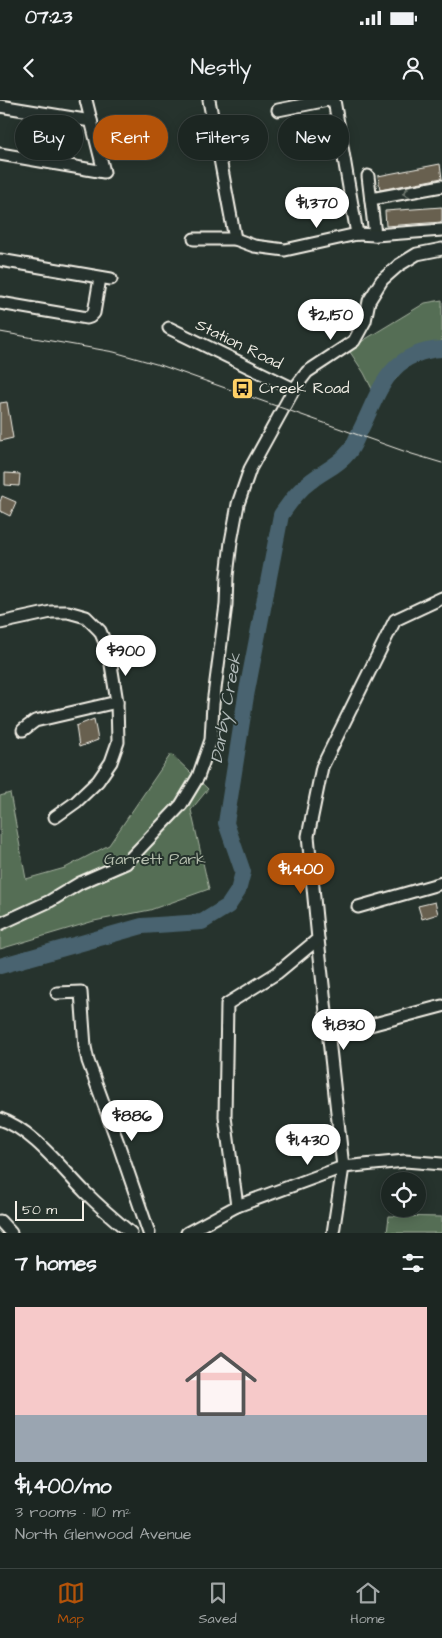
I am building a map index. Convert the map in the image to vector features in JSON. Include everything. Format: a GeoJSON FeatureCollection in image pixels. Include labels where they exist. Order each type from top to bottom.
{"type":"FeatureCollection","features":[{"type":"Feature","properties":{"kind":"street"},"geometry":{"type":"LineString","coordinates":[[35,100],[37,112]]}},
{"type":"Feature","properties":{"kind":"street"},"geometry":{"type":"LineString","coordinates":[[0,154],[104,172],[86,100]]}},
{"type":"Feature","properties":{"kind":"street"},"geometry":{"type":"LineString","coordinates":[[209,100],[235,239]]}},
{"type":"Feature","properties":{"kind":"street"},"geometry":{"type":"LineString","coordinates":[[278,110],[328,100]]}},
{"type":"Feature","properties":{"kind":"street"},"geometry":{"type":"LineString","coordinates":[[334,100],[356,234]]}},
{"type":"Feature","properties":{"kind":"street"},"geometry":{"type":"LineString","coordinates":[[0,106],[19,105],[37,112],[91,121]]}},
{"type":"Feature","properties":{"kind":"street"},"geometry":{"type":"LineString","coordinates":[[368,176],[375,235]]}},
{"type":"Feature","properties":{"kind":"street"},"geometry":{"type":"LineString","coordinates":[[371,199],[442,186]]}},
{"type":"Feature","properties":{"kind":"street"},"geometry":{"type":"LineString","coordinates":[[194,239],[235,239],[254,246],[285,250],[356,234],[375,235],[442,230]]}},
{"type":"Feature","properties":{"kind":"street"},"geometry":{"type":"LineString","coordinates":[[0,924],[50,901],[80,883],[126,863],[181,805],[198,777],[211,740],[213,704],[226,605],[227,576],[238,504],[250,469],[294,389],[307,372],[354,341],[365,321],[369,302],[382,280],[417,254],[442,249]]}},
{"type":"Feature","properties":{"kind":"street"},"geometry":{"type":"LineString","coordinates":[[0,260],[106,278],[94,313],[87,318],[0,304]]}},
{"type":"Feature","properties":{"kind":"street","name":"Station Road"},"geometry":{"type":"LineString","coordinates":[[169,328],[294,389]]}},
{"type":"Feature","properties":{"kind":"street"},"geometry":{"type":"LineString","coordinates":[[333,1233],[343,1167],[308,836],[322,767],[396,620],[442,598]]}},
{"type":"Feature","properties":{"kind":"street"},"geometry":{"type":"LineString","coordinates":[[0,623],[51,612],[68,612],[86,617],[100,631],[109,652],[118,702],[118,742],[111,762],[98,781],[76,802],[55,817]]}},
{"type":"Feature","properties":{"kind":"street"},"geometry":{"type":"LineString","coordinates":[[23,730],[35,721],[118,702]]}},
{"type":"Feature","properties":{"kind":"street"},"geometry":{"type":"LineString","coordinates":[[358,907],[442,883]]}},
{"type":"Feature","properties":{"kind":"street"},"geometry":{"type":"LineString","coordinates":[[237,1206],[225,1117],[227,1004],[277,973],[318,939]]}},
{"type":"Feature","properties":{"kind":"street"},"geometry":{"type":"LineString","coordinates":[[57,993],[81,992],[85,1047],[88,1061],[149,1233]]}},
{"type":"Feature","properties":{"kind":"street"},"geometry":{"type":"LineString","coordinates":[[329,1036],[442,1006]]}},
{"type":"Feature","properties":{"kind":"street"},"geometry":{"type":"LineString","coordinates":[[0,1119],[20,1129],[51,1156],[85,1192],[131,1233]]}},
{"type":"Feature","properties":{"kind":"street"},"geometry":{"type":"LineString","coordinates":[[187,1233],[237,1206],[343,1167],[405,1161],[442,1164]]}},
{"type":"Feature","properties":{"kind":"street"},"geometry":{"type":"LineString","coordinates":[[0,1221],[12,1233]]}},
{"type":"Feature","properties":{"kind":"green space"},"geometry":{"type":"Polygon","coordinates":[[[442,300],[442,341],[408,362],[395,380],[376,397],[364,373],[350,352],[364,340],[425,303],[442,300]]]}},
{"type":"Feature","properties":{"kind":"green space","name":"Garrett Park"},"geometry":{"type":"Polygon","coordinates":[[[171,754],[208,789],[191,810],[209,889],[150,910],[94,921],[0,949],[0,796],[10,793],[26,879],[65,868],[109,845],[171,754]]]}},
{"type":"Feature","properties":{"kind":"green space"},"geometry":{"type":"Polygon","coordinates":[[[389,1217],[442,1217],[442,1233],[387,1233],[389,1217]]]}},
{"type":"Feature","properties":{"kind":"building"},"geometry":{"type":"Polygon","coordinates":[[[440,164],[442,178],[380,190],[378,176],[440,164]]]}},
{"type":"Feature","properties":{"kind":"building"},"geometry":{"type":"Polygon","coordinates":[[[442,207],[442,222],[386,226],[385,211],[442,207]]]}},
{"type":"Feature","properties":{"kind":"building"},"geometry":{"type":"Polygon","coordinates":[[[7,402],[13,438],[0,441],[0,403],[7,402]]]}},
{"type":"Feature","properties":{"kind":"building"},"geometry":{"type":"Polygon","coordinates":[[[5,473],[20,474],[19,486],[5,485],[5,473]]]}},
{"type":"Feature","properties":{"kind":"building"},"geometry":{"type":"Polygon","coordinates":[[[2,496],[16,502],[10,516],[0,511],[2,496]]]}},
{"type":"Feature","properties":{"kind":"building"},"geometry":{"type":"Polygon","coordinates":[[[94,719],[98,740],[79,747],[76,726],[94,719]]]}},
{"type":"Feature","properties":{"kind":"building"},"geometry":{"type":"Polygon","coordinates":[[[435,902],[438,914],[422,919],[418,906],[435,902]]]}},
{"type":"Feature","properties":{"kind":"waterway","name":"Darby Creek"},"geometry":{"type":"LineString","coordinates":[[0,966],[142,926],[202,922],[228,906],[238,891],[243,872],[226,823],[246,696],[281,515],[302,488],[344,458],[350,451],[380,389],[397,366],[409,358],[424,352],[442,349]]}},
{"type":"Feature","properties":{"kind":"tram line"},"geometry":{"type":"LineString","coordinates":[[0,332],[114,352],[163,366],[442,463]]}},
{"type":"Feature","properties":{"kind":"place","name":"Creek Road"},"geometry":{"type":"Point","coordinates":[243,388]}}]}
